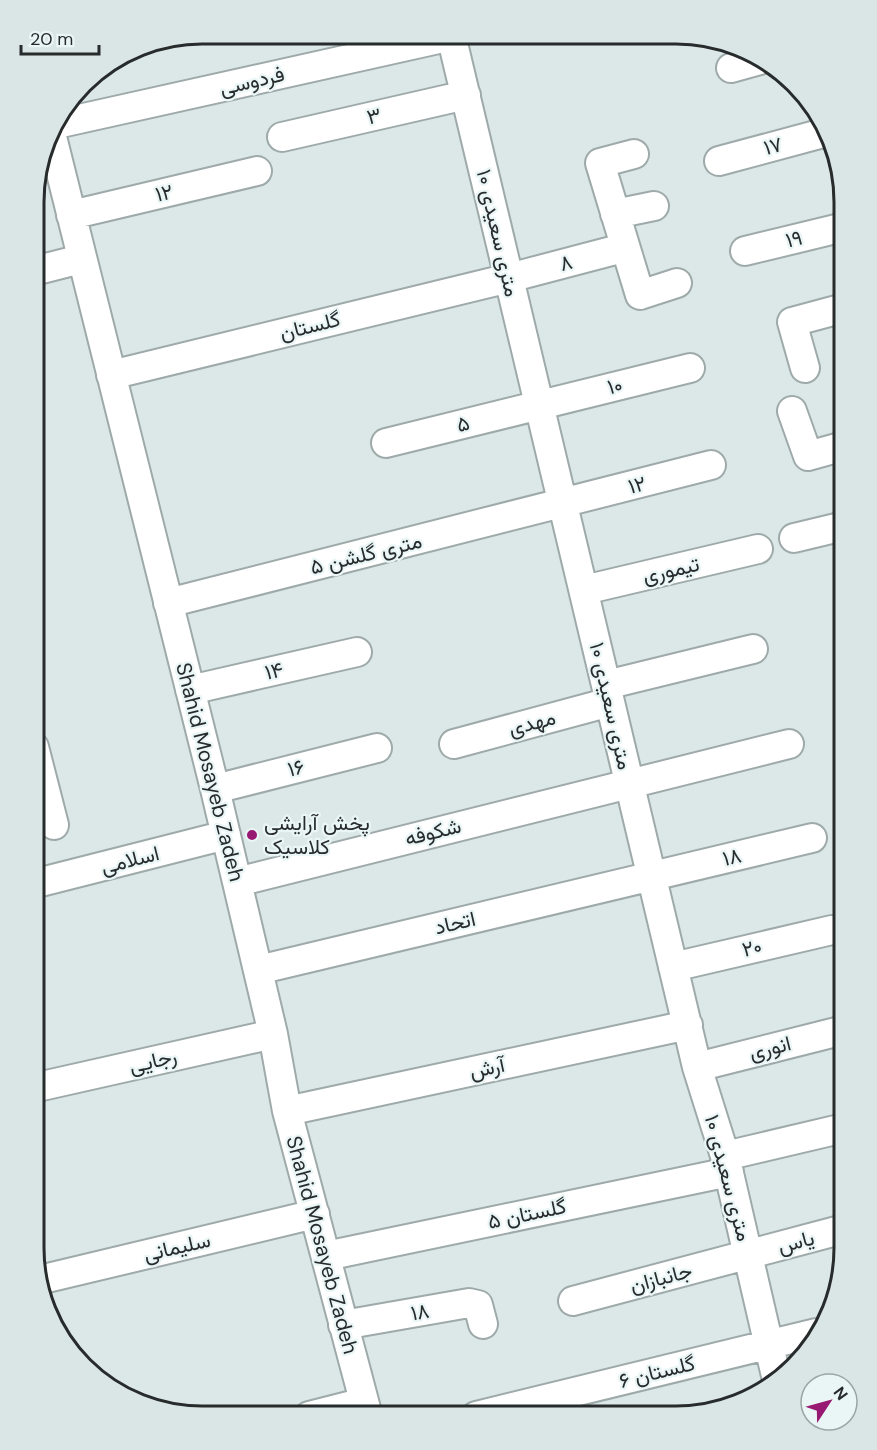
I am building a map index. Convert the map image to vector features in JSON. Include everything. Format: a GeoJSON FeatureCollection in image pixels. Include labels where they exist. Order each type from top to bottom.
{"type":"FeatureCollection","features":[{"type":"Feature","properties":{"kind":"street","name":"فردوسی"},"geometry":{"type":"LineString","coordinates":[[64,124],[413,44]]}},
{"type":"Feature","properties":{"kind":"street","name":"۱۰ متری سعیدی"},"geometry":{"type":"LineString","coordinates":[[454,44],[697,1067],[727,1164],[775,1371]]}},
{"type":"Feature","properties":{"kind":"street"},"geometry":{"type":"LineString","coordinates":[[731,68],[750,63]]}},
{"type":"Feature","properties":{"kind":"street","name":"۳"},"geometry":{"type":"LineString","coordinates":[[282,137],[465,95]]}},
{"type":"Feature","properties":{"kind":"street","name":"۱۷"},"geometry":{"type":"LineString","coordinates":[[719,161],[818,134]]}},
{"type":"Feature","properties":{"kind":"street","name":"Shahid Mosayeb Zadeh"},"geometry":{"type":"LineString","coordinates":[[55,144],[81,259],[215,789],[273,1035],[287,1111],[365,1406]]}},
{"type":"Feature","properties":{"kind":"street"},"geometry":{"type":"LineString","coordinates":[[634,154],[600,163],[624,248],[640,295],[677,284]]}},
{"type":"Feature","properties":{"kind":"street","name":"۱۲"},"geometry":{"type":"LineString","coordinates":[[71,216],[257,171]]}},
{"type":"Feature","properties":{"kind":"street"},"geometry":{"type":"LineString","coordinates":[[615,214],[654,206]]}},
{"type":"Feature","properties":{"kind":"street","name":"۱۹"},"geometry":{"type":"LineString","coordinates":[[745,251],[834,229]]}},
{"type":"Feature","properties":{"kind":"street","name":"۸"},"geometry":{"type":"LineString","coordinates":[[509,278],[624,248]]}},
{"type":"Feature","properties":{"kind":"street"},"geometry":{"type":"LineString","coordinates":[[44,268],[81,259]]}},
{"type":"Feature","properties":{"kind":"street","name":"گلستان"},"geometry":{"type":"LineString","coordinates":[[111,375],[509,278]]}},
{"type":"Feature","properties":{"kind":"street"},"geometry":{"type":"LineString","coordinates":[[805,368],[792,322],[834,311]]}},
{"type":"Feature","properties":{"kind":"street","name":"۱۰"},"geometry":{"type":"LineString","coordinates":[[539,405],[690,368]]}},
{"type":"Feature","properties":{"kind":"street","name":"۵"},"geometry":{"type":"LineString","coordinates":[[386,443],[539,405]]}},
{"type":"Feature","properties":{"kind":"street"},"geometry":{"type":"LineString","coordinates":[[792,411],[808,456],[834,449]]}},
{"type":"Feature","properties":{"kind":"street","name":"۱۲"},"geometry":{"type":"LineString","coordinates":[[563,505],[711,465]]}},
{"type":"Feature","properties":{"kind":"street","name":"۵ متری گلشن"},"geometry":{"type":"LineString","coordinates":[[168,603],[563,505]]}},
{"type":"Feature","properties":{"kind":"street"},"geometry":{"type":"LineString","coordinates":[[794,538],[834,528]]}},
{"type":"Feature","properties":{"kind":"street","name":"تیموری"},"geometry":{"type":"LineString","coordinates":[[584,590],[758,549]]}},
{"type":"Feature","properties":{"kind":"street"},"geometry":{"type":"LineString","coordinates":[[608,693],[753,649]]}},
{"type":"Feature","properties":{"kind":"street","name":"۱۴"},"geometry":{"type":"LineString","coordinates":[[190,690],[357,652]]}},
{"type":"Feature","properties":{"kind":"street","name":"مهدی"},"geometry":{"type":"LineString","coordinates":[[454,744],[608,693]]}},
{"type":"Feature","properties":{"kind":"street"},"geometry":{"type":"LineString","coordinates":[[630,783],[789,744]]}},
{"type":"Feature","properties":{"kind":"street","name":"۱۶"},"geometry":{"type":"LineString","coordinates":[[215,789],[377,748]]}},
{"type":"Feature","properties":{"kind":"street","name":"شکوفه"},"geometry":{"type":"LineString","coordinates":[[237,882],[630,783]]}},
{"type":"Feature","properties":{"kind":"street"},"geometry":{"type":"LineString","coordinates":[[44,786],[54,825]]}},
{"type":"Feature","properties":{"kind":"street","name":"اسلامی"},"geometry":{"type":"LineString","coordinates":[[44,881],[226,835]]}},
{"type":"Feature","properties":{"kind":"street","name":"۱۸"},"geometry":{"type":"LineString","coordinates":[[652,876],[812,838]]}},
{"type":"Feature","properties":{"kind":"street","name":"اتحاد"},"geometry":{"type":"LineString","coordinates":[[258,970],[652,876]]}},
{"type":"Feature","properties":{"kind":"street","name":"۲۰"},"geometry":{"type":"LineString","coordinates":[[673,967],[832,930]]}},
{"type":"Feature","properties":{"kind":"street","name":"آرش"},"geometry":{"type":"LineString","coordinates":[[287,1111],[688,1025]]}},
{"type":"Feature","properties":{"kind":"street","name":"انوری"},"geometry":{"type":"LineString","coordinates":[[697,1067],[833,1033]]}},
{"type":"Feature","properties":{"kind":"street","name":"رجایی"},"geometry":{"type":"LineString","coordinates":[[44,1086],[273,1035]]}},
{"type":"Feature","properties":{"kind":"street","name":"گلستان ۵"},"geometry":{"type":"LineString","coordinates":[[326,1256],[727,1164],[833,1131]]}},
{"type":"Feature","properties":{"kind":"street","name":"سلیمانی"},"geometry":{"type":"LineString","coordinates":[[47,1278],[315,1214]]}},
{"type":"Feature","properties":{"kind":"street","name":"یاس"},"geometry":{"type":"LineString","coordinates":[[748,1255],[833,1232]]}},
{"type":"Feature","properties":{"kind":"street","name":"جانبازان"},"geometry":{"type":"LineString","coordinates":[[573,1301],[748,1255]]}},
{"type":"Feature","properties":{"kind":"street","name":"۱۸"},"geometry":{"type":"LineString","coordinates":[[343,1325],[469,1303],[478,1305],[483,1324]]}},
{"type":"Feature","properties":{"kind":"street","name":"گلستان ۶"},"geometry":{"type":"LineString","coordinates":[[517,1406],[807,1335]]}},
{"type":"Feature","properties":{"kind":"place","name":"پخش آرایشی کلاسیک"},"geometry":{"type":"Point","coordinates":[252,835]}}]}
